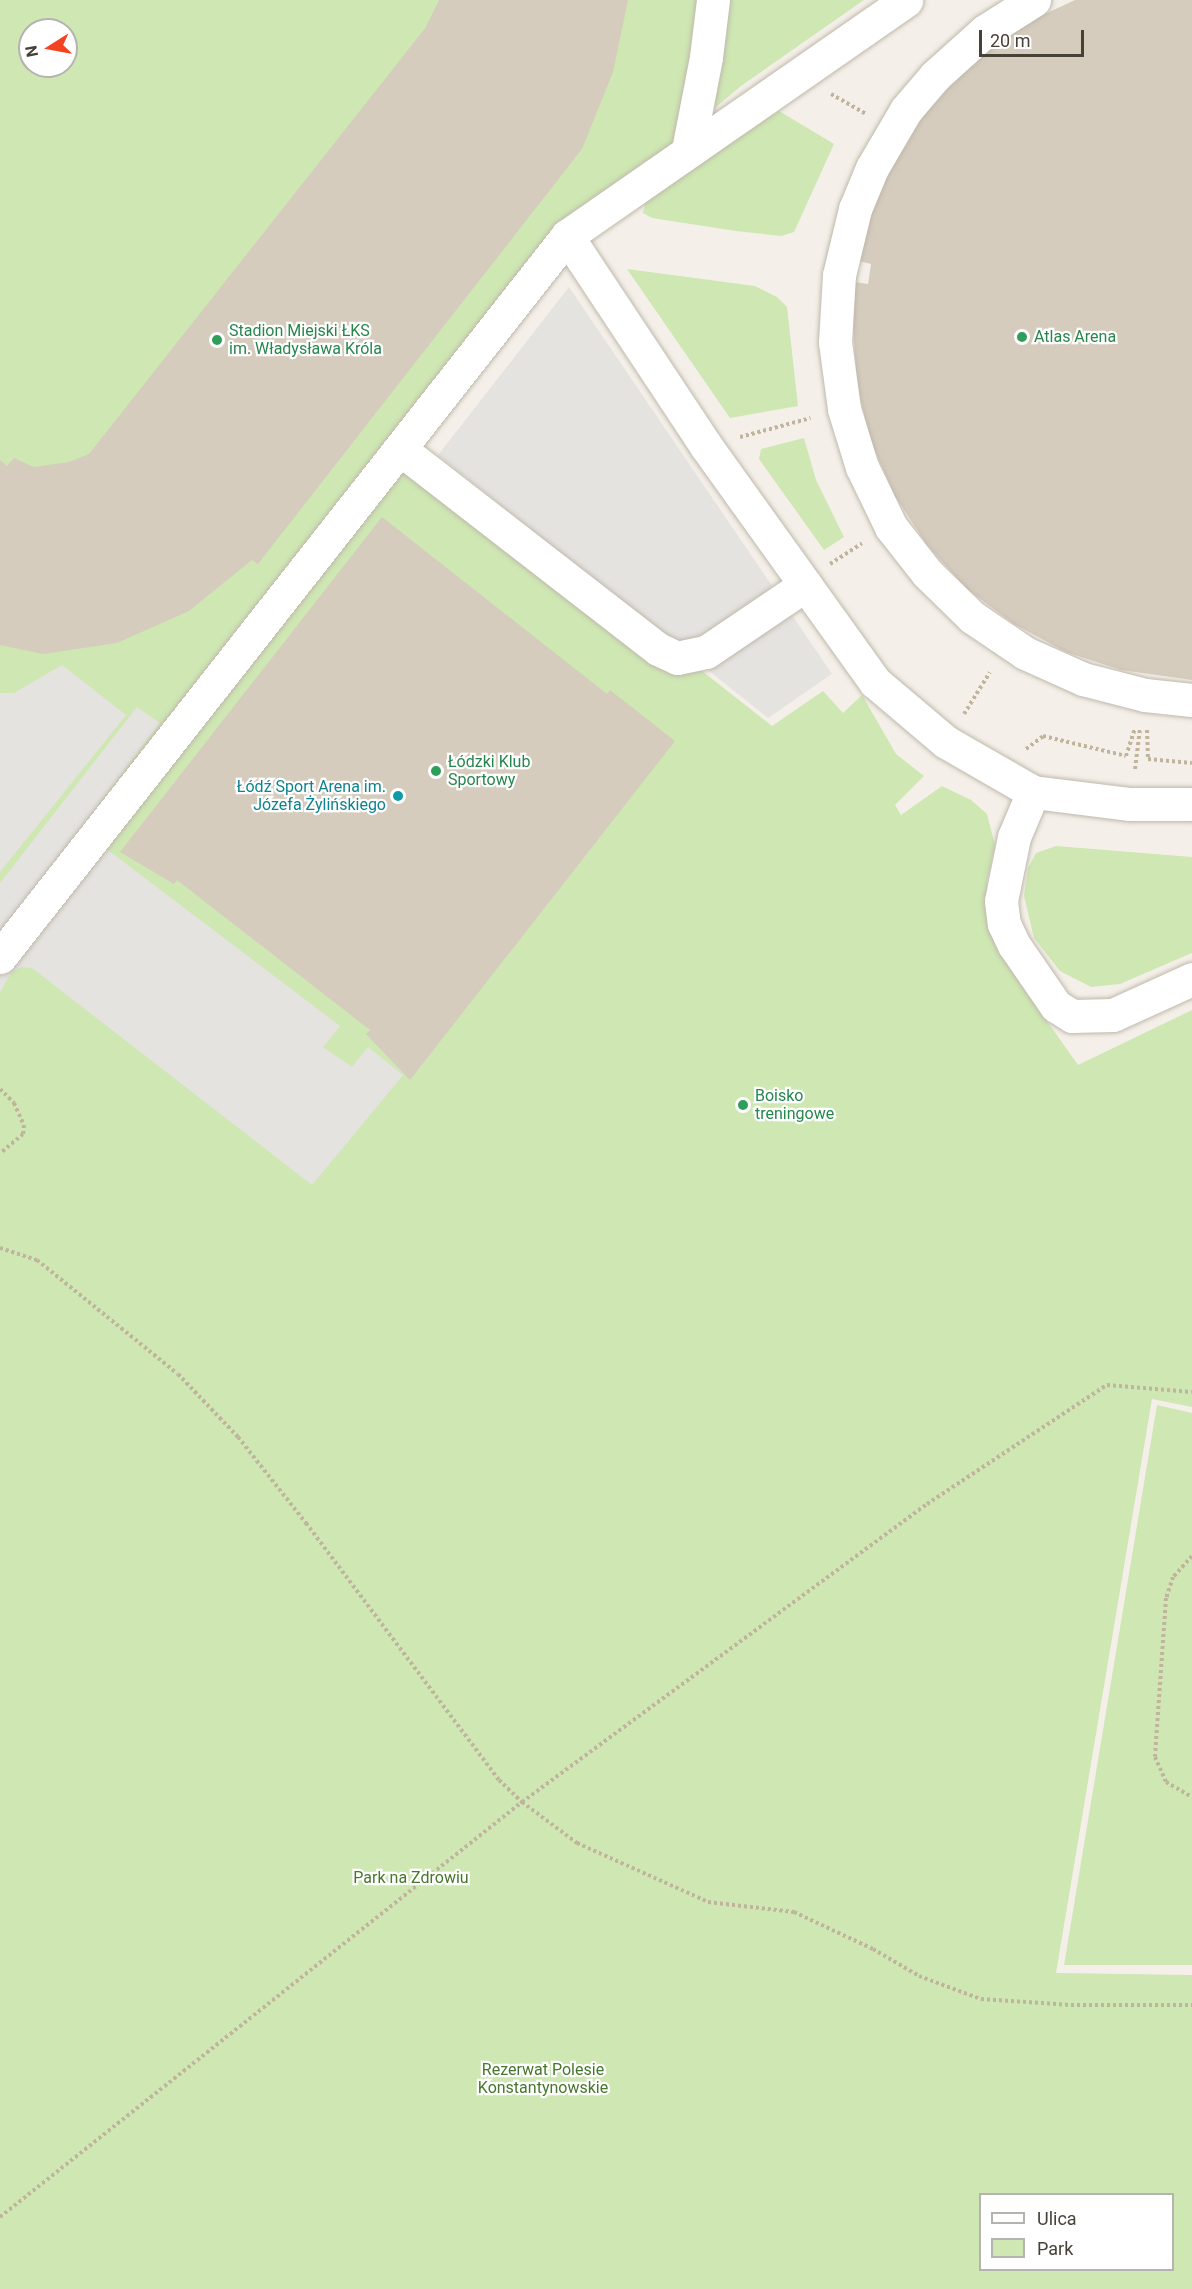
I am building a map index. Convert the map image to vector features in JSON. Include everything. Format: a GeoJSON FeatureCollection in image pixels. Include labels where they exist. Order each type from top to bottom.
{"type":"FeatureCollection","features":[{"type":"Feature","properties":{"kind":"street"},"geometry":{"type":"LineString","coordinates":[[688,150],[706,57],[713,0]]}},
{"type":"Feature","properties":{"kind":"street"},"geometry":{"type":"LineString","coordinates":[[0,957],[567,236],[906,0]]}},
{"type":"Feature","properties":{"kind":"street"},"geometry":{"type":"LineString","coordinates":[[1034,0],[985,31],[934,75],[894,129],[863,188],[843,253],[835,319],[837,364],[848,428],[870,486],[891,527],[927,573],[972,617],[1016,648],[1063,672],[1124,691],[1192,700]]}},
{"type":"Feature","properties":{"kind":"street"},"geometry":{"type":"LineString","coordinates":[[567,236],[706,446],[875,682],[946,741],[1033,792],[1130,804],[1192,804]]}},
{"type":"Feature","properties":{"kind":"street"},"geometry":{"type":"LineString","coordinates":[[400,449],[658,649],[677,658],[706,652],[805,585]]}},
{"type":"Feature","properties":{"kind":"street"},"geometry":{"type":"LineString","coordinates":[[1033,792],[1014,837],[1001,901],[1004,924],[1014,945],[1056,1006],[1072,1016],[1113,1015],[1192,979]]}},
{"type":"Feature","properties":{"kind":"path"},"geometry":{"type":"LineString","coordinates":[[834,96],[850,106]]}},
{"type":"Feature","properties":{"kind":"path"},"geometry":{"type":"LineString","coordinates":[[783,425],[804,419]]}},
{"type":"Feature","properties":{"kind":"path"},"geometry":{"type":"LineString","coordinates":[[833,562],[854,548]]}},
{"type":"Feature","properties":{"kind":"path"},"geometry":{"type":"LineString","coordinates":[[977,694],[986,680]]}},
{"type":"Feature","properties":{"kind":"path"},"geometry":{"type":"LineString","coordinates":[[1059,740],[1126,756],[1135,728]]}},
{"type":"Feature","properties":{"kind":"path"},"geometry":{"type":"LineString","coordinates":[[1146,730],[1148,759],[1192,764]]}},
{"type":"Feature","properties":{"kind":"path"},"geometry":{"type":"LineString","coordinates":[[1136,759],[1140,735]]}},
{"type":"Feature","properties":{"kind":"path"},"geometry":{"type":"LineString","coordinates":[[0,1089],[14,1103],[24,1125],[23,1134],[0,1153]]}},
{"type":"Feature","properties":{"kind":"path"},"geometry":{"type":"LineString","coordinates":[[0,1248],[37,1260],[178,1374],[238,1437],[499,1780],[522,1802],[577,1843],[691,1895],[724,1906],[794,1912],[958,1993],[990,2000],[1071,2006],[1192,2005]]}},
{"type":"Feature","properties":{"kind":"path"},"geometry":{"type":"LineString","coordinates":[[0,2217],[522,1802],[927,1504],[1107,1385],[1192,1392]]}},
{"type":"Feature","properties":{"kind":"path"},"geometry":{"type":"LineString","coordinates":[[1192,1556],[1173,1576],[1166,1598],[1155,1757],[1166,1782],[1192,1797]]}},
{"type":"Feature","properties":{"kind":"green space"},"geometry":{"type":"Polygon","coordinates":[[[0,0],[864,0],[741,86],[562,237],[413,443],[772,726],[823,691],[843,713],[862,695],[896,754],[924,776],[895,805],[901,815],[942,786],[971,800],[987,814],[995,845],[987,882],[992,926],[1001,956],[1078,1065],[1192,1010],[1192,1407],[1152,1399],[1056,1973],[1192,1975],[1192,2289],[0,2289],[0,0]]]}},
{"type":"Feature","properties":{"kind":"green space"},"geometry":{"type":"Polygon","coordinates":[[[779,111],[834,144],[794,232],[781,236],[736,231],[652,218],[643,213],[646,199],[779,111]]]}},
{"type":"Feature","properties":{"kind":"green space"},"geometry":{"type":"Polygon","coordinates":[[[627,269],[755,286],[777,297],[787,307],[798,406],[730,418],[627,269]]]}},
{"type":"Feature","properties":{"kind":"green space"},"geometry":{"type":"Polygon","coordinates":[[[804,438],[816,480],[844,537],[824,550],[759,459],[761,449],[804,438]]]}},
{"type":"Feature","properties":{"kind":"green space"},"geometry":{"type":"Polygon","coordinates":[[[1056,846],[1192,857],[1192,953],[1120,984],[1091,987],[1060,971],[1034,938],[1024,896],[1028,868],[1036,853],[1056,846]]]}},
{"type":"Feature","properties":{"kind":"green space"},"geometry":{"type":"Polygon","coordinates":[[[1157,1405],[1192,1413],[1192,1965],[1064,1965],[1157,1405]]]}},
{"type":"Feature","properties":{"kind":"shaded area"},"geometry":{"type":"Polygon","coordinates":[[[569,287],[832,674],[768,718],[438,455],[569,287]]]}},
{"type":"Feature","properties":{"kind":"shaded area"},"geometry":{"type":"Polygon","coordinates":[[[62,665],[126,715],[0,872],[0,693],[14,693],[62,665]]]}},
{"type":"Feature","properties":{"kind":"shaded area"},"geometry":{"type":"Polygon","coordinates":[[[137,707],[160,723],[80,829],[340,1026],[323,1047],[352,1067],[368,1047],[403,1075],[312,1185],[32,968],[21,967],[11,973],[0,992],[0,883],[137,707]]]}},
{"type":"Feature","properties":{"kind":"building"},"geometry":{"type":"Polygon","coordinates":[[[439,0],[628,0],[613,72],[582,149],[258,564],[252,560],[189,611],[117,643],[43,654],[0,645],[0,460],[7,466],[14,458],[34,467],[69,462],[89,454],[426,27],[439,0]]]}},
{"type":"Feature","properties":{"kind":"building","name":"Atlas Arena"},"geometry":{"type":"Polygon","coordinates":[[[1075,0],[1192,0],[1192,680],[1121,670],[1066,652],[1014,624],[967,589],[927,545],[895,496],[871,442],[857,385],[852,307],[855,282],[868,284],[871,264],[859,261],[872,211],[896,158],[928,109],[983,53],[1032,20],[1075,0]]]}},
{"type":"Feature","properties":{"kind":"building","name":"Łódź Sport Arena im. Józefa Żylińskiego"},"geometry":{"type":"Polygon","coordinates":[[[382,517],[607,694],[610,690],[675,741],[410,1080],[366,1034],[370,1030],[177,880],[174,884],[120,852],[382,517]]]}},
{"type":"Feature","properties":{"kind":"place","name":"Atlas Arena"},"geometry":{"type":"Point","coordinates":[1022,337]}},
{"type":"Feature","properties":{"kind":"place","name":"Stadion Miejski ŁKS im. Władysława Króla"},"geometry":{"type":"Point","coordinates":[217,340]}},
{"type":"Feature","properties":{"kind":"place","name":"Łódzki Klub Sportowy"},"geometry":{"type":"Point","coordinates":[436,771]}},
{"type":"Feature","properties":{"kind":"place","name":"Łódź Sport Arena im. Józefa Żylińskiego"},"geometry":{"type":"Point","coordinates":[398,796]}},
{"type":"Feature","properties":{"kind":"place","name":"Boisko treningowe"},"geometry":{"type":"Point","coordinates":[743,1105]}},
{"type":"Feature","properties":{"kind":"park label","name":"Park na Zdrowiu"},"geometry":{"type":"Point","coordinates":[411,1878]}},
{"type":"Feature","properties":{"kind":"park label","name":"Rezerwat Polesie Konstantynowskie"},"geometry":{"type":"Point","coordinates":[543,2079]}}]}
